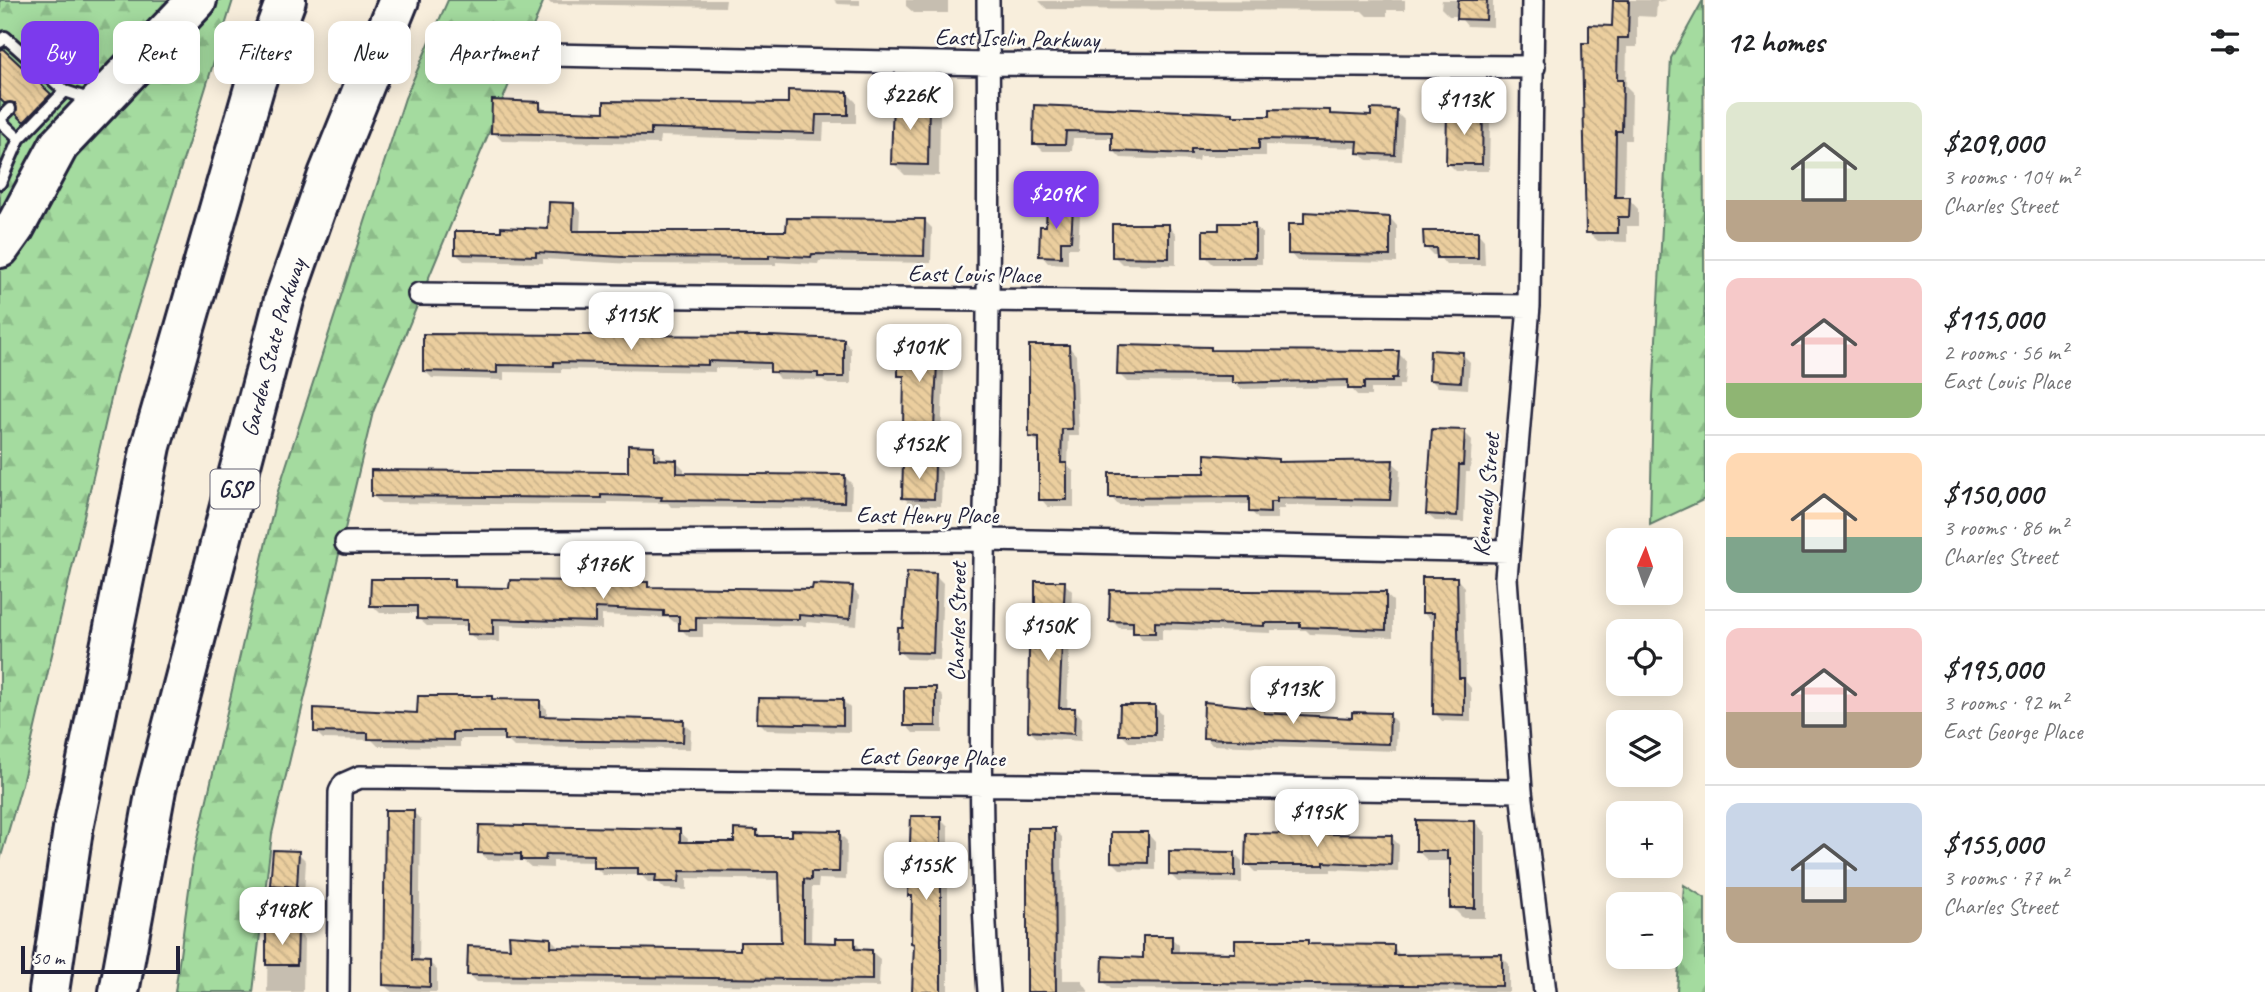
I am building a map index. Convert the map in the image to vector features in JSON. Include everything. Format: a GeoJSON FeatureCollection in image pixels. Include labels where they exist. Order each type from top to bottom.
{"type":"FeatureCollection","features":[{"type":"Feature","properties":{"kind":"highway"},"geometry":{"type":"LineString","coordinates":[[8,232],[59,145],[82,96],[197,0]]}},
{"type":"Feature","properties":{"kind":"highway"},"geometry":{"type":"LineString","coordinates":[[49,992],[74,829],[150,446],[256,81],[286,0]]}},
{"type":"Feature","properties":{"kind":"highway","name":"Garden State Parkway"},"geometry":{"type":"LineString","coordinates":[[119,992],[156,789],[284,300],[328,175],[399,0]]}},
{"type":"Feature","properties":{"kind":"street","name":"Charles Street"},"geometry":{"type":"LineString","coordinates":[[989,0],[989,300],[981,784],[982,896],[989,992]]}},
{"type":"Feature","properties":{"kind":"street","name":"Kennedy Street"},"geometry":{"type":"LineString","coordinates":[[1533,0],[1529,306],[1506,578],[1521,791],[1545,992]]}},
{"type":"Feature","properties":{"kind":"street","name":"East Iselin Parkway"},"geometry":{"type":"LineString","coordinates":[[561,55],[989,64],[1534,67]]}},
{"type":"Feature","properties":{"kind":"street","name":"East Louis Place"},"geometry":{"type":"LineString","coordinates":[[419,294],[1529,306]]}},
{"type":"Feature","properties":{"kind":"street","name":"East Henry Place"},"geometry":{"type":"LineString","coordinates":[[346,543],[985,540],[1508,551]]}},
{"type":"Feature","properties":{"kind":"street","name":"East George Place"},"geometry":{"type":"LineString","coordinates":[[338,992],[340,792],[344,784],[360,777],[1521,791]]}},
{"type":"Feature","properties":{"kind":"lane"},"geometry":{"type":"LineString","coordinates":[[2,39],[40,76],[82,96]]}},
{"type":"Feature","properties":{"kind":"lane"},"geometry":{"type":"LineString","coordinates":[[0,183],[19,139],[82,96]]}},
{"type":"Feature","properties":{"kind":"lane"},"geometry":{"type":"LineString","coordinates":[[10,108],[0,120],[19,139]]}},
{"type":"Feature","properties":{"kind":"green space"},"geometry":{"type":"Polygon","coordinates":[[[0,0],[233,0],[226,21],[214,21],[214,61],[117,373],[22,784],[0,860],[0,0]]]}},
{"type":"Feature","properties":{"kind":"green space"},"geometry":{"type":"Polygon","coordinates":[[[448,0],[544,0],[535,21],[439,21],[448,0]]]}},
{"type":"Feature","properties":{"kind":"green space"},"geometry":{"type":"Polygon","coordinates":[[[1703,0],[1705,499],[1650,525],[1653,396],[1671,58],[1703,0]]]}},
{"type":"Feature","properties":{"kind":"green space"},"geometry":{"type":"Polygon","coordinates":[[[425,52],[425,84],[509,84],[373,412],[272,834],[253,992],[175,992],[193,860],[277,494],[405,98],[425,52]]]}},
{"type":"Feature","properties":{"kind":"green space"},"geometry":{"type":"Polygon","coordinates":[[[1684,885],[1705,898],[1705,992],[1677,992],[1679,969],[1683,969],[1684,885]]]}},
{"type":"Feature","properties":{"kind":"building"},"geometry":{"type":"Polygon","coordinates":[[[1458,0],[1487,0],[1486,20],[1457,19],[1458,0]]]}},
{"type":"Feature","properties":{"kind":"building"},"geometry":{"type":"Polygon","coordinates":[[[1613,0],[1629,0],[1628,38],[1618,38],[1617,80],[1623,80],[1622,131],[1616,131],[1615,197],[1630,197],[1629,217],[1618,217],[1618,233],[1586,233],[1582,43],[1589,43],[1589,25],[1612,26],[1613,0]]]}},
{"type":"Feature","properties":{"kind":"building"},"geometry":{"type":"Polygon","coordinates":[[[3,49],[21,66],[21,84],[40,84],[51,94],[24,122],[16,114],[15,103],[4,103],[0,99],[0,50],[3,49]]]}},
{"type":"Feature","properties":{"kind":"building"},"geometry":{"type":"Polygon","coordinates":[[[788,90],[848,92],[848,115],[816,115],[815,133],[651,128],[651,136],[491,133],[492,100],[540,102],[540,110],[604,112],[604,101],[788,103],[788,90]]]}},
{"type":"Feature","properties":{"kind":"building"},"geometry":{"type":"Polygon","coordinates":[[[893,99],[929,100],[928,165],[891,164],[893,99]]]}},
{"type":"Feature","properties":{"kind":"building"},"geometry":{"type":"Polygon","coordinates":[[[1034,105],[1233,113],[1233,116],[1270,116],[1270,109],[1330,110],[1330,114],[1371,116],[1371,109],[1397,110],[1395,155],[1357,153],[1358,141],[1259,139],[1259,149],[1191,149],[1191,154],[1112,151],[1112,132],[1066,131],[1065,144],[1033,144],[1034,105]]]}},
{"type":"Feature","properties":{"kind":"building"},"geometry":{"type":"Polygon","coordinates":[[[1447,110],[1483,110],[1482,164],[1446,164],[1447,110]]]}},
{"type":"Feature","properties":{"kind":"building"},"geometry":{"type":"Polygon","coordinates":[[[549,202],[574,203],[573,231],[786,231],[787,218],[925,219],[924,256],[812,254],[811,257],[769,255],[769,258],[623,257],[536,252],[536,256],[455,254],[455,231],[501,231],[501,227],[548,229],[549,202]]]}},
{"type":"Feature","properties":{"kind":"building"},"geometry":{"type":"Polygon","coordinates":[[[1047,205],[1073,207],[1071,241],[1061,241],[1061,257],[1039,256],[1040,226],[1046,226],[1047,205]]]}},
{"type":"Feature","properties":{"kind":"building"},"geometry":{"type":"Polygon","coordinates":[[[1304,212],[1390,217],[1390,256],[1288,254],[1288,224],[1304,224],[1304,212]]]}},
{"type":"Feature","properties":{"kind":"building"},"geometry":{"type":"Polygon","coordinates":[[[1219,223],[1255,223],[1255,257],[1203,257],[1203,230],[1219,230],[1219,223]]]}},
{"type":"Feature","properties":{"kind":"building"},"geometry":{"type":"Polygon","coordinates":[[[1112,224],[1169,224],[1169,258],[1112,257],[1112,224]]]}},
{"type":"Feature","properties":{"kind":"building"},"geometry":{"type":"Polygon","coordinates":[[[1423,231],[1478,231],[1478,258],[1437,258],[1436,248],[1424,248],[1423,231]]]}},
{"type":"Feature","properties":{"kind":"building"},"geometry":{"type":"Polygon","coordinates":[[[423,334],[770,336],[844,339],[844,377],[818,377],[818,373],[770,372],[770,363],[708,361],[708,365],[554,362],[554,366],[497,365],[497,373],[423,371],[423,334]]]}},
{"type":"Feature","properties":{"kind":"building"},"geometry":{"type":"Polygon","coordinates":[[[912,341],[938,341],[934,428],[903,428],[904,376],[898,376],[898,353],[911,353],[912,341]]]}},
{"type":"Feature","properties":{"kind":"building"},"geometry":{"type":"Polygon","coordinates":[[[1029,345],[1069,345],[1072,429],[1062,429],[1061,463],[1067,463],[1067,500],[1039,500],[1039,438],[1029,437],[1029,345]]]}},
{"type":"Feature","properties":{"kind":"building"},"geometry":{"type":"Polygon","coordinates":[[[1118,345],[1211,347],[1211,350],[1399,351],[1397,378],[1392,378],[1392,382],[1364,382],[1364,389],[1348,389],[1348,380],[1232,383],[1232,376],[1117,375],[1118,345]]]}},
{"type":"Feature","properties":{"kind":"building"},"geometry":{"type":"Polygon","coordinates":[[[1430,350],[1463,352],[1461,382],[1429,380],[1430,350]]]}},
{"type":"Feature","properties":{"kind":"building"},"geometry":{"type":"Polygon","coordinates":[[[1432,429],[1465,430],[1463,465],[1459,465],[1457,516],[1426,514],[1432,429]]]}},
{"type":"Feature","properties":{"kind":"building"},"geometry":{"type":"Polygon","coordinates":[[[628,445],[654,446],[654,459],[677,460],[677,473],[845,475],[844,502],[661,500],[662,497],[601,495],[601,498],[371,496],[371,470],[628,472],[628,445]]]}},
{"type":"Feature","properties":{"kind":"building"},"geometry":{"type":"Polygon","coordinates":[[[1205,454],[1278,459],[1278,462],[1393,460],[1390,500],[1277,498],[1277,502],[1270,502],[1270,513],[1249,512],[1249,497],[1109,498],[1109,473],[1205,473],[1205,454]]]}},
{"type":"Feature","properties":{"kind":"building"},"geometry":{"type":"Polygon","coordinates":[[[903,463],[935,463],[934,499],[902,498],[903,463]]]}},
{"type":"Feature","properties":{"kind":"building"},"geometry":{"type":"Polygon","coordinates":[[[907,572],[936,573],[933,653],[897,652],[898,628],[903,628],[907,572]]]}},
{"type":"Feature","properties":{"kind":"building"},"geometry":{"type":"Polygon","coordinates":[[[1422,577],[1457,577],[1459,678],[1464,678],[1464,715],[1433,714],[1434,613],[1422,613],[1422,577]]]}},
{"type":"Feature","properties":{"kind":"building"},"geometry":{"type":"Polygon","coordinates":[[[371,579],[454,579],[454,587],[509,588],[510,580],[648,582],[648,587],[812,589],[813,584],[853,586],[850,619],[799,615],[799,619],[696,617],[696,630],[679,630],[679,616],[664,616],[664,611],[595,608],[595,622],[493,619],[493,635],[467,634],[467,620],[417,619],[417,606],[370,606],[371,579]]]}},
{"type":"Feature","properties":{"kind":"building"},"geometry":{"type":"Polygon","coordinates":[[[1035,581],[1065,581],[1059,708],[1075,708],[1074,734],[1028,731],[1029,649],[1035,649],[1035,581]]]}},
{"type":"Feature","properties":{"kind":"building"},"geometry":{"type":"Polygon","coordinates":[[[1110,590],[1386,592],[1386,630],[1300,627],[1300,623],[1264,623],[1264,626],[1155,622],[1155,633],[1133,633],[1133,622],[1109,621],[1110,590]]]}},
{"type":"Feature","properties":{"kind":"building"},"geometry":{"type":"Polygon","coordinates":[[[904,687],[936,687],[936,726],[904,726],[904,687]]]}},
{"type":"Feature","properties":{"kind":"building"},"geometry":{"type":"Polygon","coordinates":[[[418,696],[492,696],[492,699],[540,700],[540,716],[684,720],[683,742],[504,740],[504,732],[453,732],[453,740],[368,739],[368,733],[314,732],[314,708],[417,713],[418,696]]]}},
{"type":"Feature","properties":{"kind":"building"},"geometry":{"type":"Polygon","coordinates":[[[758,698],[843,699],[843,725],[757,723],[758,698]]]}},
{"type":"Feature","properties":{"kind":"building"},"geometry":{"type":"Polygon","coordinates":[[[1204,702],[1264,708],[1264,713],[1352,718],[1352,712],[1390,713],[1389,744],[1203,738],[1204,702]]]}},
{"type":"Feature","properties":{"kind":"building"},"geometry":{"type":"Polygon","coordinates":[[[1120,705],[1155,705],[1155,735],[1119,735],[1120,705]]]}},
{"type":"Feature","properties":{"kind":"building"},"geometry":{"type":"Polygon","coordinates":[[[385,810],[414,810],[412,960],[430,961],[430,987],[383,985],[385,810]]]}},
{"type":"Feature","properties":{"kind":"building"},"geometry":{"type":"Polygon","coordinates":[[[911,816],[941,816],[941,992],[912,992],[912,896],[908,896],[911,816]]]}},
{"type":"Feature","properties":{"kind":"building"},"geometry":{"type":"Polygon","coordinates":[[[1416,820],[1475,821],[1475,908],[1450,908],[1450,859],[1447,859],[1447,851],[1416,851],[1416,820]]]}},
{"type":"Feature","properties":{"kind":"building"},"geometry":{"type":"Polygon","coordinates":[[[479,825],[680,829],[680,842],[734,842],[734,829],[757,830],[757,836],[791,836],[791,830],[840,831],[839,872],[811,872],[811,880],[804,879],[804,942],[836,943],[836,938],[855,938],[855,949],[872,950],[872,980],[467,975],[468,946],[510,948],[509,935],[551,938],[551,947],[740,950],[740,942],[781,942],[779,872],[680,871],[679,882],[655,882],[656,875],[638,875],[638,868],[593,868],[593,855],[546,854],[545,860],[521,860],[521,854],[478,853],[479,825]]]}},
{"type":"Feature","properties":{"kind":"building"},"geometry":{"type":"Polygon","coordinates":[[[1027,828],[1055,828],[1056,992],[1027,992],[1027,828]]]}},
{"type":"Feature","properties":{"kind":"building"},"geometry":{"type":"Polygon","coordinates":[[[1111,832],[1148,832],[1148,863],[1111,862],[1111,832]]]}},
{"type":"Feature","properties":{"kind":"building"},"geometry":{"type":"Polygon","coordinates":[[[1246,833],[1392,835],[1391,865],[1324,862],[1324,865],[1245,865],[1246,833]]]}},
{"type":"Feature","properties":{"kind":"building"},"geometry":{"type":"Polygon","coordinates":[[[273,850],[299,851],[297,887],[270,885],[273,850]]]}},
{"type":"Feature","properties":{"kind":"building"},"geometry":{"type":"Polygon","coordinates":[[[1169,851],[1235,852],[1235,876],[1169,875],[1169,851]]]}},
{"type":"Feature","properties":{"kind":"building"},"geometry":{"type":"Polygon","coordinates":[[[266,928],[298,929],[297,965],[266,965],[266,928]]]}},
{"type":"Feature","properties":{"kind":"building"},"geometry":{"type":"Polygon","coordinates":[[[1143,936],[1172,936],[1172,952],[1235,953],[1235,940],[1308,940],[1308,944],[1394,945],[1394,955],[1502,954],[1502,986],[1102,982],[1103,956],[1143,958],[1143,936]]]}}]}
